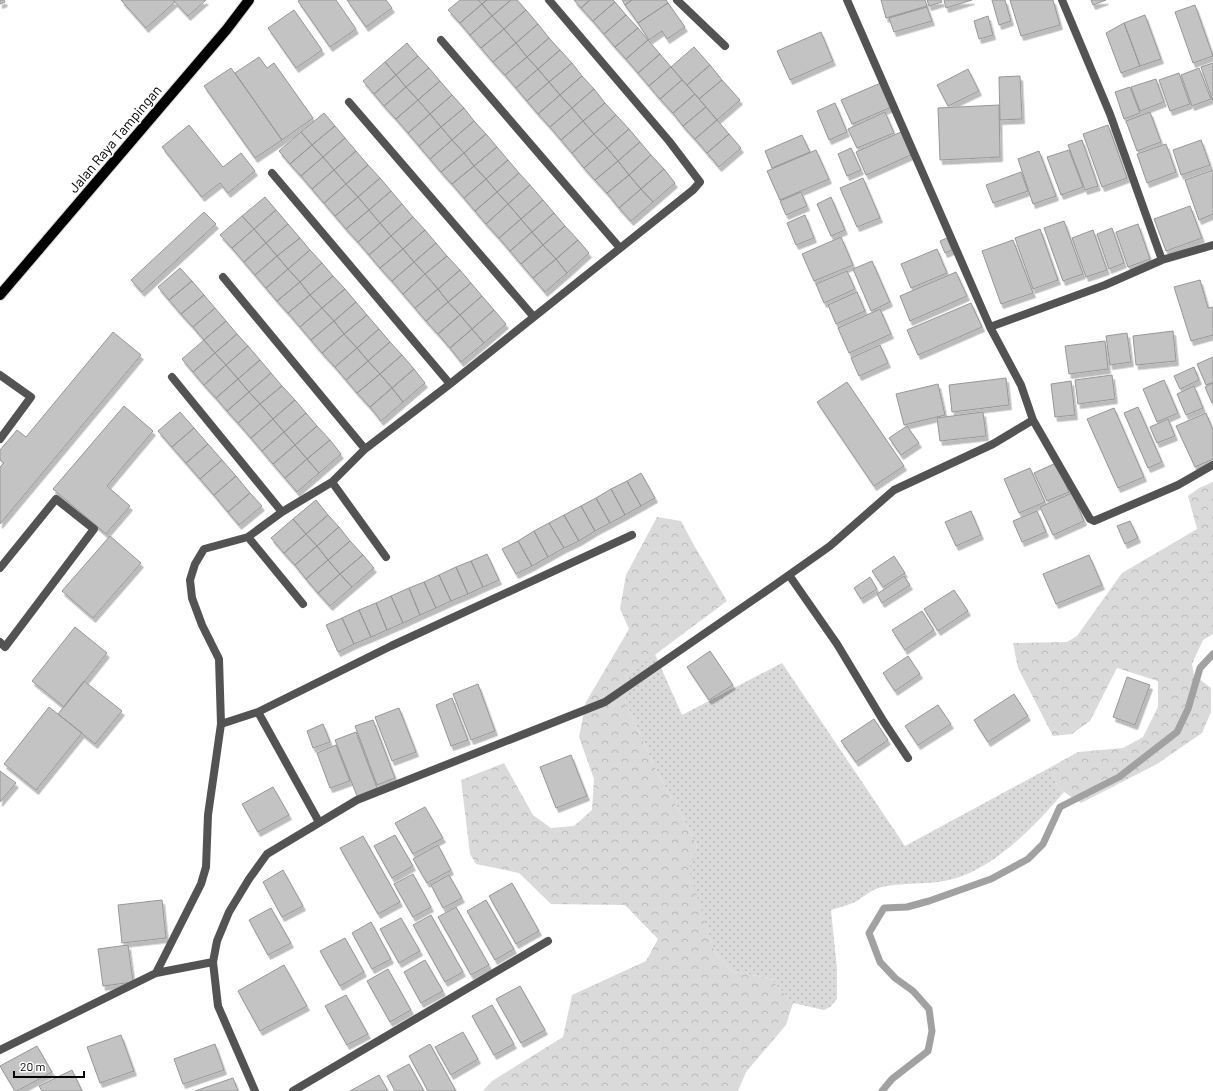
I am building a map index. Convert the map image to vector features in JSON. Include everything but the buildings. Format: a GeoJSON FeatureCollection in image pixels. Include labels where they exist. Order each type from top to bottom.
{"type":"FeatureCollection","features":[{"type":"Feature","properties":{"kind":"main road","name":"Jalan Raya Tampingan"},"geometry":{"type":"LineString","coordinates":[[0,295],[227,30],[249,0]]}},
{"type":"Feature","properties":{"kind":"street"},"geometry":{"type":"LineString","coordinates":[[156,973],[201,884],[206,867],[208,815],[221,724],[219,659],[192,598],[190,580],[195,564],[204,550],[248,537],[282,512],[332,482],[365,449],[450,384],[693,190],[700,182],[669,141],[549,0]]}},
{"type":"Feature","properties":{"kind":"street"},"geometry":{"type":"LineString","coordinates":[[677,0],[725,46]]}},
{"type":"Feature","properties":{"kind":"street"},"geometry":{"type":"LineString","coordinates":[[847,0],[990,327],[1021,385],[1034,420],[1090,519],[1094,521],[1178,485],[1213,465]]}},
{"type":"Feature","properties":{"kind":"street"},"geometry":{"type":"LineString","coordinates":[[1062,0],[1110,114],[1162,260]]}},
{"type":"Feature","properties":{"kind":"street"},"geometry":{"type":"LineString","coordinates":[[441,40],[620,248]]}},
{"type":"Feature","properties":{"kind":"street"},"geometry":{"type":"LineString","coordinates":[[348,102],[534,316]]}},
{"type":"Feature","properties":{"kind":"street"},"geometry":{"type":"LineString","coordinates":[[272,173],[450,384]]}},
{"type":"Feature","properties":{"kind":"street"},"geometry":{"type":"LineString","coordinates":[[990,327],[1105,285],[1162,260],[1213,245]]}},
{"type":"Feature","properties":{"kind":"street"},"geometry":{"type":"LineString","coordinates":[[223,277],[365,449]]}},
{"type":"Feature","properties":{"kind":"street"},"geometry":{"type":"LineString","coordinates":[[0,375],[31,397],[0,439]]}},
{"type":"Feature","properties":{"kind":"street"},"geometry":{"type":"LineString","coordinates":[[172,377],[282,512]]}},
{"type":"Feature","properties":{"kind":"street"},"geometry":{"type":"LineString","coordinates":[[255,1091],[218,1006],[213,962],[217,942],[229,912],[249,879],[267,854],[357,800],[605,702],[830,546],[894,490],[993,444],[1034,420]]}},
{"type":"Feature","properties":{"kind":"street"},"geometry":{"type":"LineString","coordinates":[[332,482],[386,557]]}},
{"type":"Feature","properties":{"kind":"street"},"geometry":{"type":"LineString","coordinates":[[0,568],[56,499],[94,529],[6,647],[0,642]]}},
{"type":"Feature","properties":{"kind":"street"},"geometry":{"type":"LineString","coordinates":[[221,724],[258,712],[391,646],[632,536]]}},
{"type":"Feature","properties":{"kind":"street"},"geometry":{"type":"LineString","coordinates":[[248,537],[303,604]]}},
{"type":"Feature","properties":{"kind":"street"},"geometry":{"type":"LineString","coordinates":[[790,575],[837,644],[884,722],[908,758]]}},
{"type":"Feature","properties":{"kind":"street"},"geometry":{"type":"LineString","coordinates":[[258,712],[319,822]]}},
{"type":"Feature","properties":{"kind":"street"},"geometry":{"type":"LineString","coordinates":[[293,1091],[548,941]]}},
{"type":"Feature","properties":{"kind":"street"},"geometry":{"type":"LineString","coordinates":[[0,1050],[156,973],[213,962]]}},
{"type":"Feature","properties":{"kind":"green space"},"geometry":{"type":"Polygon","coordinates":[[[1213,482],[1213,634],[1203,640],[1192,664],[1194,675],[1211,688],[1211,712],[1202,733],[1157,764],[1081,803],[1058,788],[1051,767],[1078,752],[1123,748],[1143,737],[1158,707],[1158,681],[1117,668],[1090,721],[1072,734],[1053,736],[1018,668],[1013,643],[1067,642],[1077,636],[1122,573],[1197,529],[1188,496],[1199,488],[1213,482]]]}},
{"type":"Feature","properties":{"kind":"green space"},"geometry":{"type":"Polygon","coordinates":[[[657,517],[681,521],[727,601],[628,675],[625,701],[658,774],[679,810],[697,846],[689,870],[715,953],[733,972],[770,978],[793,1003],[786,1025],[746,1072],[738,1091],[483,1091],[492,1081],[563,1037],[572,995],[646,961],[658,939],[625,905],[551,904],[519,873],[476,864],[470,854],[461,780],[504,763],[533,815],[551,828],[574,826],[592,810],[594,779],[579,737],[586,702],[629,629],[620,609],[626,575],[657,517]]]}},
{"type":"Feature","properties":{"kind":"green space"},"geometry":{"type":"Polygon","coordinates":[[[655,654],[682,715],[782,663],[905,846],[1051,767],[1058,788],[1064,792],[1028,831],[1000,855],[985,865],[969,873],[944,881],[878,888],[851,904],[831,910],[837,969],[837,999],[830,1007],[824,1010],[793,1003],[770,978],[733,972],[715,953],[688,870],[697,846],[679,810],[658,774],[625,701],[628,675],[655,654]]]}},
{"type":"Feature","properties":{"kind":"waterway"},"geometry":{"type":"LineString","coordinates":[[882,1091],[892,1079],[928,1051],[932,1031],[929,1009],[913,991],[895,978],[880,962],[869,933],[884,908],[907,907],[929,901],[991,879],[1028,859],[1043,844],[1060,807],[1119,777],[1177,732],[1188,709],[1200,668],[1213,654]]}}]}
